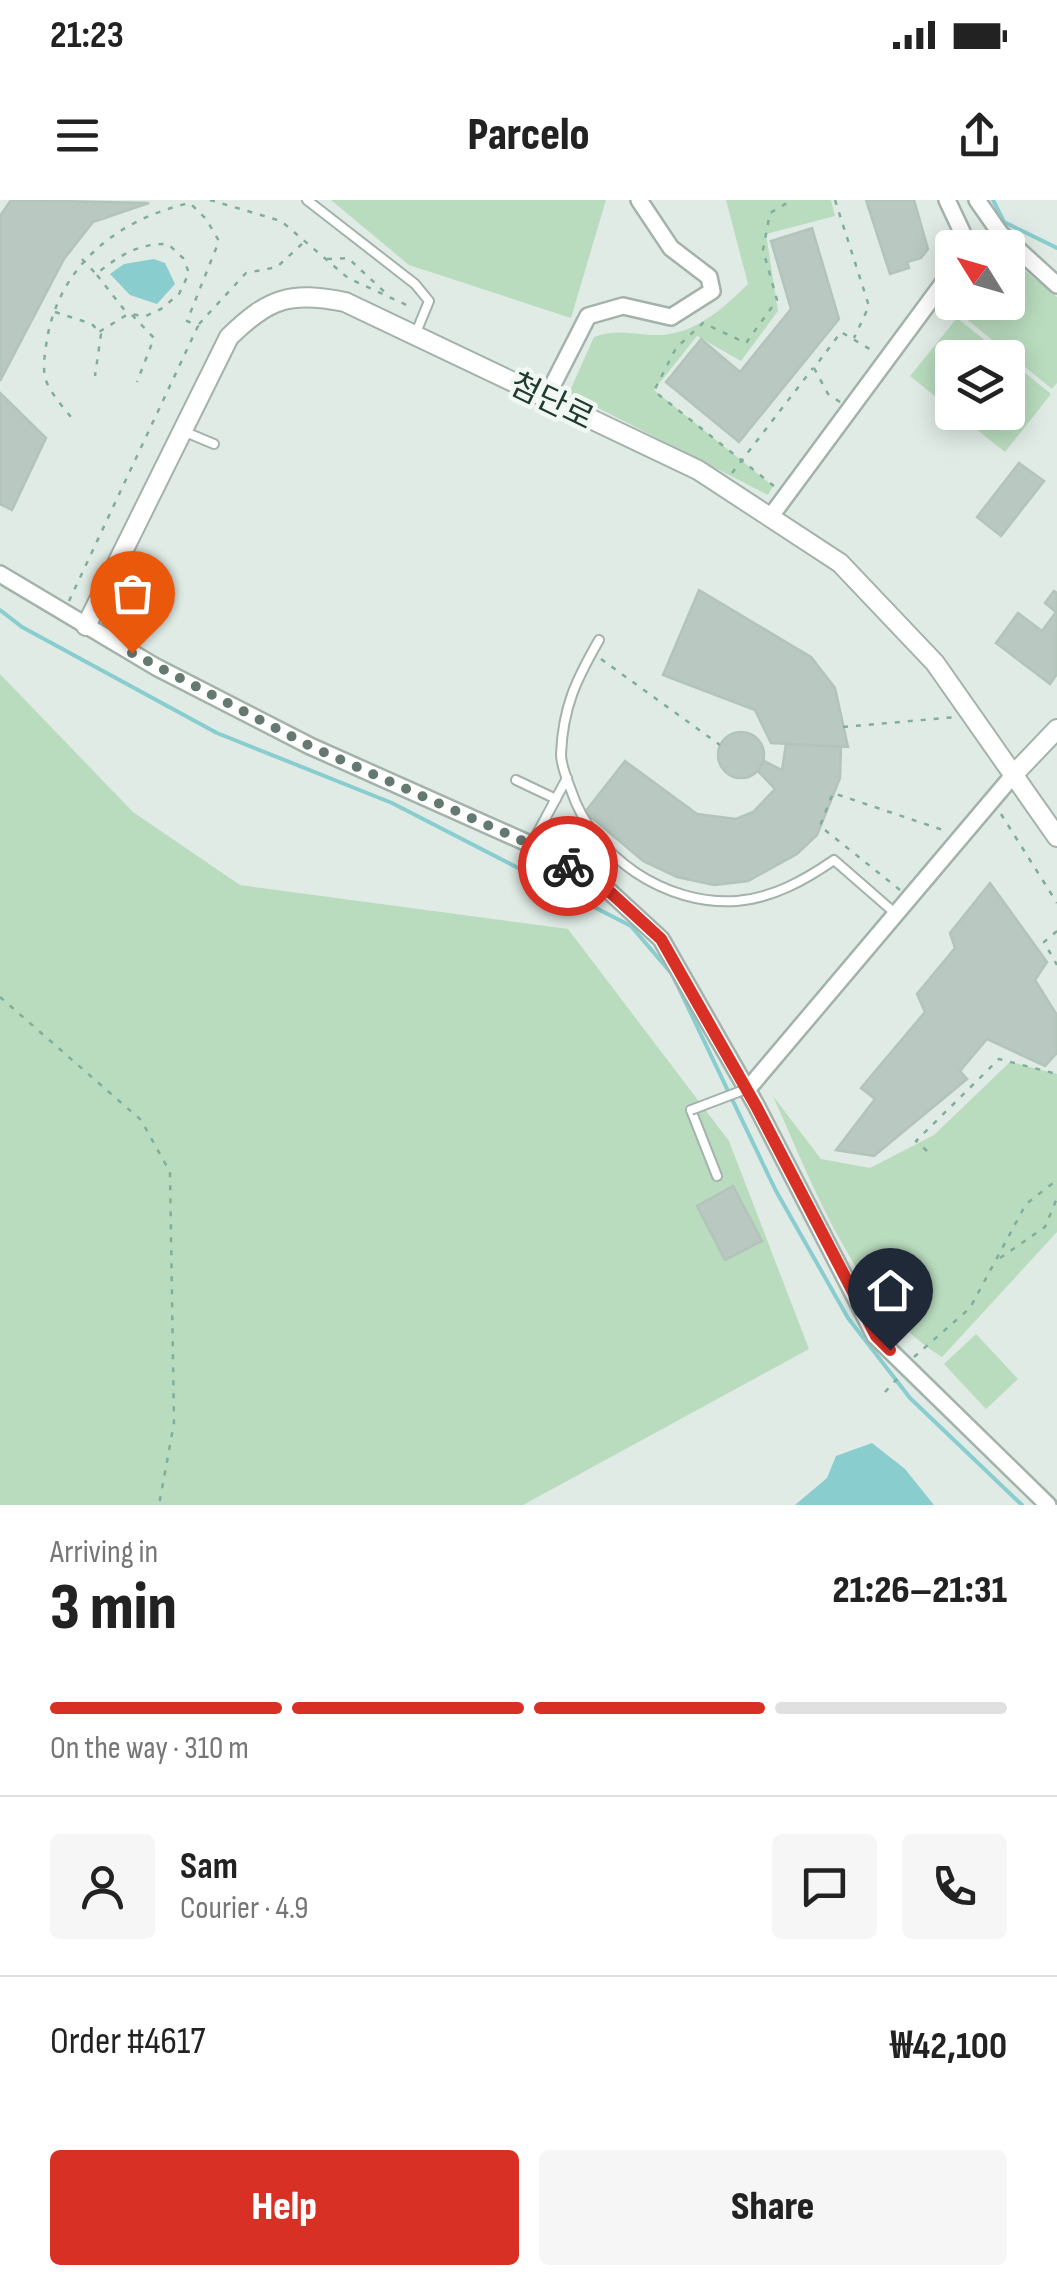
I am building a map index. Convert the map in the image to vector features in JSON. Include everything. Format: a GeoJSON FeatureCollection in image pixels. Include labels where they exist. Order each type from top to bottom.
{"type":"FeatureCollection","features":[{"type":"Feature","properties":{"kind":"street"},"geometry":{"type":"LineString","coordinates":[[546,398],[588,316],[623,306],[671,317],[712,291],[709,277],[671,248],[638,200]]}},
{"type":"Feature","properties":{"kind":"street"},"geometry":{"type":"LineString","coordinates":[[946,200],[962,230]]}},
{"type":"Feature","properties":{"kind":"street"},"geometry":{"type":"LineString","coordinates":[[978,200],[1000,233],[1057,285]]}},
{"type":"Feature","properties":{"kind":"street"},"geometry":{"type":"LineString","coordinates":[[771,516],[935,294]]}},
{"type":"Feature","properties":{"kind":"street","name":"첨단로"},"geometry":{"type":"LineString","coordinates":[[86,626],[229,337],[256,311],[282,298],[314,296],[345,302],[722,486],[840,563],[888,610],[973,715],[1057,837]]}},
{"type":"Feature","properties":{"kind":"street"},"geometry":{"type":"LineString","coordinates":[[0,574],[86,626],[310,746],[532,845],[610,892],[661,939],[748,1089],[876,1336],[1048,1505]]}},
{"type":"Feature","properties":{"kind":"street"},"geometry":{"type":"LineString","coordinates":[[748,1089],[1015,773],[1057,729]]}},
{"type":"Feature","properties":{"kind":"lane"},"geometry":{"type":"LineString","coordinates":[[308,200],[416,284],[429,301],[415,336]]}},
{"type":"Feature","properties":{"kind":"lane"},"geometry":{"type":"LineString","coordinates":[[183,431],[214,444]]}},
{"type":"Feature","properties":{"kind":"lane"},"geometry":{"type":"LineString","coordinates":[[599,640],[569,693],[560,758],[595,840],[647,881],[691,895],[735,901],[766,896],[806,879],[834,860],[896,914]]}},
{"type":"Feature","properties":{"kind":"lane"},"geometry":{"type":"LineString","coordinates":[[532,845],[567,778]]}},
{"type":"Feature","properties":{"kind":"lane"},"geometry":{"type":"LineString","coordinates":[[516,780],[556,800]]}},
{"type":"Feature","properties":{"kind":"lane"},"geometry":{"type":"LineString","coordinates":[[717,1176],[690,1110],[748,1089]]}},
{"type":"Feature","properties":{"kind":"path"},"geometry":{"type":"LineString","coordinates":[[210,200],[281,221],[348,278],[424,314]]}},
{"type":"Feature","properties":{"kind":"path"},"geometry":{"type":"LineString","coordinates":[[779,490],[654,391],[676,348],[702,323],[746,343],[777,300],[763,250],[770,214],[792,200]]}},
{"type":"Feature","properties":{"kind":"path"},"geometry":{"type":"LineString","coordinates":[[836,200],[869,306],[854,339]]}},
{"type":"Feature","properties":{"kind":"path"},"geometry":{"type":"LineString","coordinates":[[71,417],[46,382],[44,355],[63,284],[82,259],[165,208],[190,203],[206,219],[219,242],[187,321],[198,326]]}},
{"type":"Feature","properties":{"kind":"path"},"geometry":{"type":"LineString","coordinates":[[64,613],[198,326],[246,273],[277,267],[305,242]]}},
{"type":"Feature","properties":{"kind":"path"},"geometry":{"type":"LineString","coordinates":[[96,274],[122,254],[150,243],[168,244],[182,258],[189,273],[179,294],[146,316],[130,314],[99,332]]}},
{"type":"Feature","properties":{"kind":"path"},"geometry":{"type":"LineString","coordinates":[[326,259],[348,258],[389,297]]}},
{"type":"Feature","properties":{"kind":"path"},"geometry":{"type":"LineString","coordinates":[[82,259],[154,338],[137,382]]}},
{"type":"Feature","properties":{"kind":"path"},"geometry":{"type":"LineString","coordinates":[[54,312],[77,316],[99,332],[103,344],[94,376]]}},
{"type":"Feature","properties":{"kind":"path"},"geometry":{"type":"LineString","coordinates":[[722,486],[841,332],[887,360]]}},
{"type":"Feature","properties":{"kind":"path"},"geometry":{"type":"LineString","coordinates":[[814,368],[828,394],[850,410]]}},
{"type":"Feature","properties":{"kind":"path"},"geometry":{"type":"LineString","coordinates":[[592,653],[720,745]]}},
{"type":"Feature","properties":{"kind":"path"},"geometry":{"type":"LineString","coordinates":[[843,727],[973,715]]}},
{"type":"Feature","properties":{"kind":"path"},"geometry":{"type":"LineString","coordinates":[[910,897],[820,826],[833,793],[961,836]]}},
{"type":"Feature","properties":{"kind":"path"},"geometry":{"type":"LineString","coordinates":[[992,800],[1057,903]]}},
{"type":"Feature","properties":{"kind":"path"},"geometry":{"type":"LineString","coordinates":[[1057,932],[1044,942],[1057,965]]}},
{"type":"Feature","properties":{"kind":"path"},"geometry":{"type":"LineString","coordinates":[[0,997],[141,1120],[170,1172],[174,1423],[159,1505]]}},
{"type":"Feature","properties":{"kind":"path"},"geometry":{"type":"LineString","coordinates":[[927,1151],[916,1141],[999,1059],[1053,1072],[1057,1068]]}},
{"type":"Feature","properties":{"kind":"path"},"geometry":{"type":"LineString","coordinates":[[885,1392],[906,1366],[970,1308],[1026,1204],[1057,1180]]}},
{"type":"Feature","properties":{"kind":"path"},"geometry":{"type":"LineString","coordinates":[[999,1259],[1045,1226],[1057,1198]]}},
{"type":"Feature","properties":{"kind":"green space"},"geometry":{"type":"Polygon","coordinates":[[[331,200],[606,200],[571,318],[409,265],[331,200]]]}},
{"type":"Feature","properties":{"kind":"green space"},"geometry":{"type":"Polygon","coordinates":[[[726,200],[831,200],[835,216],[766,234],[778,311],[741,361],[697,336],[654,390],[773,486],[768,495],[569,393],[594,337],[684,330],[718,311],[748,284],[726,200]]]}},
{"type":"Feature","properties":{"kind":"green space"},"geometry":{"type":"Polygon","coordinates":[[[1025,271],[1057,297],[1057,383],[1052,389],[1025,367],[1025,340],[992,340],[968,320],[1025,320],[1025,271]]]}},
{"type":"Feature","properties":{"kind":"green space"},"geometry":{"type":"Polygon","coordinates":[[[960,320],[985,340],[939,340],[960,320]]]}},
{"type":"Feature","properties":{"kind":"green space"},"geometry":{"type":"Polygon","coordinates":[[[935,345],[935,396],[910,376],[935,345]]]}},
{"type":"Feature","properties":{"kind":"green space"},"geometry":{"type":"Polygon","coordinates":[[[1025,373],[1051,394],[1025,427],[1025,373]]]}},
{"type":"Feature","properties":{"kind":"green space"},"geometry":{"type":"Polygon","coordinates":[[[977,430],[1022,430],[1005,452],[977,430]]]}},
{"type":"Feature","properties":{"kind":"green space"},"geometry":{"type":"Polygon","coordinates":[[[0,674],[133,812],[240,885],[568,929],[729,1141],[809,1349],[523,1505],[0,1505],[0,674]]]}},
{"type":"Feature","properties":{"kind":"green space"},"geometry":{"type":"Polygon","coordinates":[[[1010,1062],[1057,1074],[1057,1232],[942,1357],[912,1334],[861,1275],[821,1204],[773,1096],[821,1159],[870,1168],[934,1135],[1010,1062]]]}},
{"type":"Feature","properties":{"kind":"green space"},"geometry":{"type":"Polygon","coordinates":[[[976,1334],[1018,1379],[986,1409],[944,1364],[976,1334]]]}},
{"type":"Feature","properties":{"kind":"water"},"geometry":{"type":"Polygon","coordinates":[[[154,259],[165,263],[175,284],[157,304],[130,295],[110,274],[124,264],[154,259]]]}},
{"type":"Feature","properties":{"kind":"water"},"geometry":{"type":"Polygon","coordinates":[[[872,1443],[905,1469],[934,1505],[795,1505],[827,1478],[836,1456],[872,1443]]]}},
{"type":"Feature","properties":{"kind":"building"},"geometry":{"type":"Polygon","coordinates":[[[11,200],[149,203],[93,222],[64,259],[0,381],[0,216],[11,200]]]}},
{"type":"Feature","properties":{"kind":"building"},"geometry":{"type":"Polygon","coordinates":[[[866,200],[914,200],[928,249],[921,258],[907,262],[909,268],[890,274],[866,200]]]}},
{"type":"Feature","properties":{"kind":"building"},"geometry":{"type":"Polygon","coordinates":[[[812,228],[839,319],[739,442],[666,382],[701,339],[740,372],[791,309],[771,241],[812,228]]]}},
{"type":"Feature","properties":{"kind":"building"},"geometry":{"type":"Polygon","coordinates":[[[0,393],[46,438],[12,510],[0,504],[0,393]]]}},
{"type":"Feature","properties":{"kind":"building"},"geometry":{"type":"Polygon","coordinates":[[[1019,463],[1044,481],[1001,536],[977,517],[1019,463]]]}},
{"type":"Feature","properties":{"kind":"building"},"geometry":{"type":"Polygon","coordinates":[[[699,590],[811,657],[835,688],[848,747],[771,743],[755,710],[663,675],[699,590]]]}},
{"type":"Feature","properties":{"kind":"building"},"geometry":{"type":"Polygon","coordinates":[[[1054,591],[1057,593],[1057,674],[1050,684],[996,643],[1018,613],[1042,631],[1056,612],[1045,603],[1054,591]]]}},
{"type":"Feature","properties":{"kind":"building"},"geometry":{"type":"Polygon","coordinates":[[[741,732],[758,738],[764,755],[758,772],[741,778],[724,772],[718,755],[724,738],[741,732]]]}},
{"type":"Feature","properties":{"kind":"building"},"geometry":{"type":"Polygon","coordinates":[[[786,744],[841,747],[840,778],[817,835],[797,854],[748,881],[714,885],[677,877],[643,861],[585,812],[625,761],[697,814],[736,819],[753,812],[775,789],[758,771],[764,761],[782,770],[786,744]]]}},
{"type":"Feature","properties":{"kind":"building"},"geometry":{"type":"Polygon","coordinates":[[[990,883],[1047,962],[1035,980],[1057,1015],[1057,1053],[1045,1066],[987,1039],[960,1071],[967,1079],[874,1156],[836,1150],[875,1099],[861,1088],[925,1012],[917,994],[955,948],[950,933],[990,883]]]}},
{"type":"Feature","properties":{"kind":"building"},"geometry":{"type":"Polygon","coordinates":[[[733,1186],[762,1241],[725,1260],[697,1206],[733,1186]]]}},
{"type":"Feature","properties":{"kind":"waterway"},"geometry":{"type":"LineString","coordinates":[[993,200],[1004,222],[1057,248]]}},
{"type":"Feature","properties":{"kind":"waterway"},"geometry":{"type":"LineString","coordinates":[[0,610],[22,627],[217,733],[392,803],[631,926],[672,974],[776,1191],[848,1318],[910,1398],[1022,1505]]}},
{"type":"Feature","properties":{"kind":"way so far"},"geometry":{"type":"LineString","coordinates":[[132,653],[310,746],[532,845],[568,866]]}},
{"type":"Feature","properties":{"kind":"route"},"geometry":{"type":"LineString","coordinates":[[568,866],[610,892],[661,939],[756,1106],[876,1336],[890,1350]]}}]}
